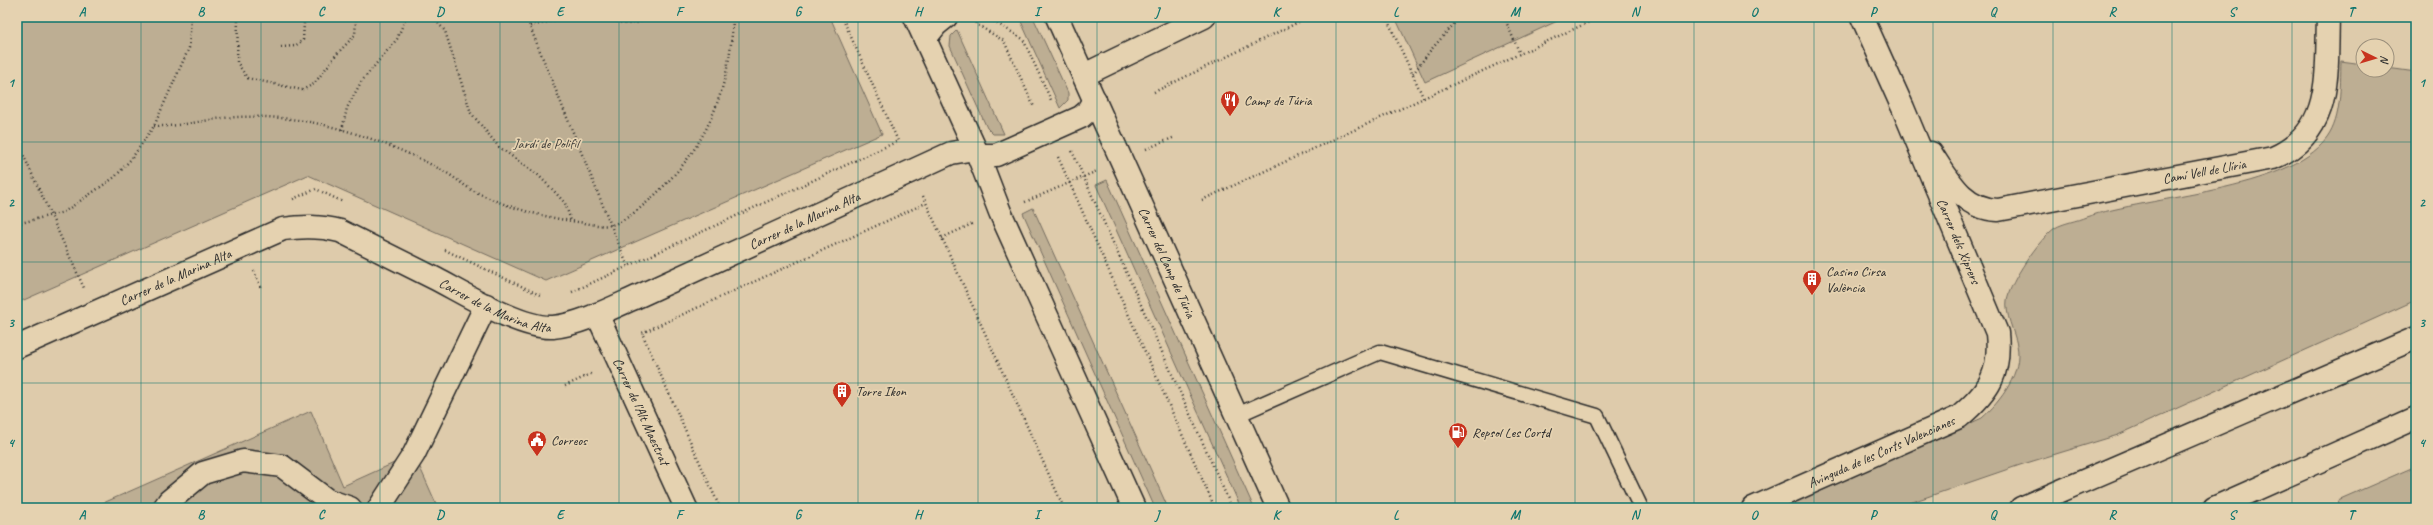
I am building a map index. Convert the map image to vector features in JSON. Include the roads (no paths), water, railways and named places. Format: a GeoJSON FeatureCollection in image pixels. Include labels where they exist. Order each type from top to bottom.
{"type":"FeatureCollection","features":[{"type":"Feature","properties":{"kind":"main road"},"geometry":{"type":"LineString","coordinates":[[915,17],[976,152],[1000,212],[1134,508]]}},
{"type":"Feature","properties":{"kind":"main road"},"geometry":{"type":"LineString","coordinates":[[925,39],[936,25],[946,17]]}},
{"type":"Feature","properties":{"kind":"main road"},"geometry":{"type":"LineString","coordinates":[[1084,75],[1204,17]]}},
{"type":"Feature","properties":{"kind":"main road","name":"Carrer dels Xiprers"},"geometry":{"type":"LineString","coordinates":[[1862,17],[1903,108],[1997,333],[1999,353],[1994,376]]}},
{"type":"Feature","properties":{"kind":"main road","name":"Camí Vell de Llíria"},"geometry":{"type":"LineString","coordinates":[[1976,206],[1986,210],[1998,210],[2273,158],[2289,151],[2303,140],[2313,127],[2319,113],[2324,94],[2328,17]]}},
{"type":"Feature","properties":{"kind":"main road","name":"Carrer del Camp de Túria"},"geometry":{"type":"LineString","coordinates":[[1065,23],[1084,75],[1278,508]]}},
{"type":"Feature","properties":{"kind":"main road","name":"Carrer de la Marina Alta"},"geometry":{"type":"LineString","coordinates":[[17,347],[283,229],[306,226],[321,226],[340,231],[486,305],[524,322],[554,327],[597,314],[951,153],[976,152],[996,154],[1081,117],[1089,110],[1095,100]]}},
{"type":"Feature","properties":{"kind":"main road","name":"Carrer dels Xiprers"},"geometry":{"type":"LineString","coordinates":[[1903,108],[1961,195],[1976,206]]}},
{"type":"Feature","properties":{"kind":"main road"},"geometry":{"type":"LineString","coordinates":[[379,508],[414,454],[486,305]]}},
{"type":"Feature","properties":{"kind":"main road","name":"Carrer de l'Alt Maestrat"},"geometry":{"type":"LineString","coordinates":[[597,314],[686,508]]}},
{"type":"Feature","properties":{"kind":"main road"},"geometry":{"type":"LineString","coordinates":[[2021,508],[2416,338]]}},
{"type":"Feature","properties":{"kind":"main road","name":"Avinguda de les Corts Valencianes"},"geometry":{"type":"LineString","coordinates":[[1753,508],[1959,417],[1979,400],[1994,376]]}},
{"type":"Feature","properties":{"kind":"main road"},"geometry":{"type":"LineString","coordinates":[[2214,508],[2416,418]]}},
{"type":"Feature","properties":{"kind":"main road"},"geometry":{"type":"LineString","coordinates":[[164,508],[169,501],[203,473],[243,461],[282,466],[327,500],[350,508]]}},
{"type":"Feature","properties":{"kind":"lane"},"geometry":{"type":"LineString","coordinates":[[1237,415],[1380,352],[1597,416],[1641,508]]}},
{"type":"Feature","properties":{"kind":"place","name":"Camp de Túria"},"geometry":{"type":"Point","coordinates":[1230,117]}},
{"type":"Feature","properties":{"kind":"place","name":"Casino Cirsa València"},"geometry":{"type":"Point","coordinates":[1812,296]}},
{"type":"Feature","properties":{"kind":"place","name":"Torre Ikon"},"geometry":{"type":"Point","coordinates":[842,408]}},
{"type":"Feature","properties":{"kind":"place","name":"Repsol Les Cortd"},"geometry":{"type":"Point","coordinates":[1458,449]}},
{"type":"Feature","properties":{"kind":"place","name":"Correos"},"geometry":{"type":"Point","coordinates":[537,457]}},
{"type":"Feature","properties":{"kind":"park label","name":"Jardí de Polifil"},"geometry":{"type":"Point","coordinates":[546,143]}}]}
